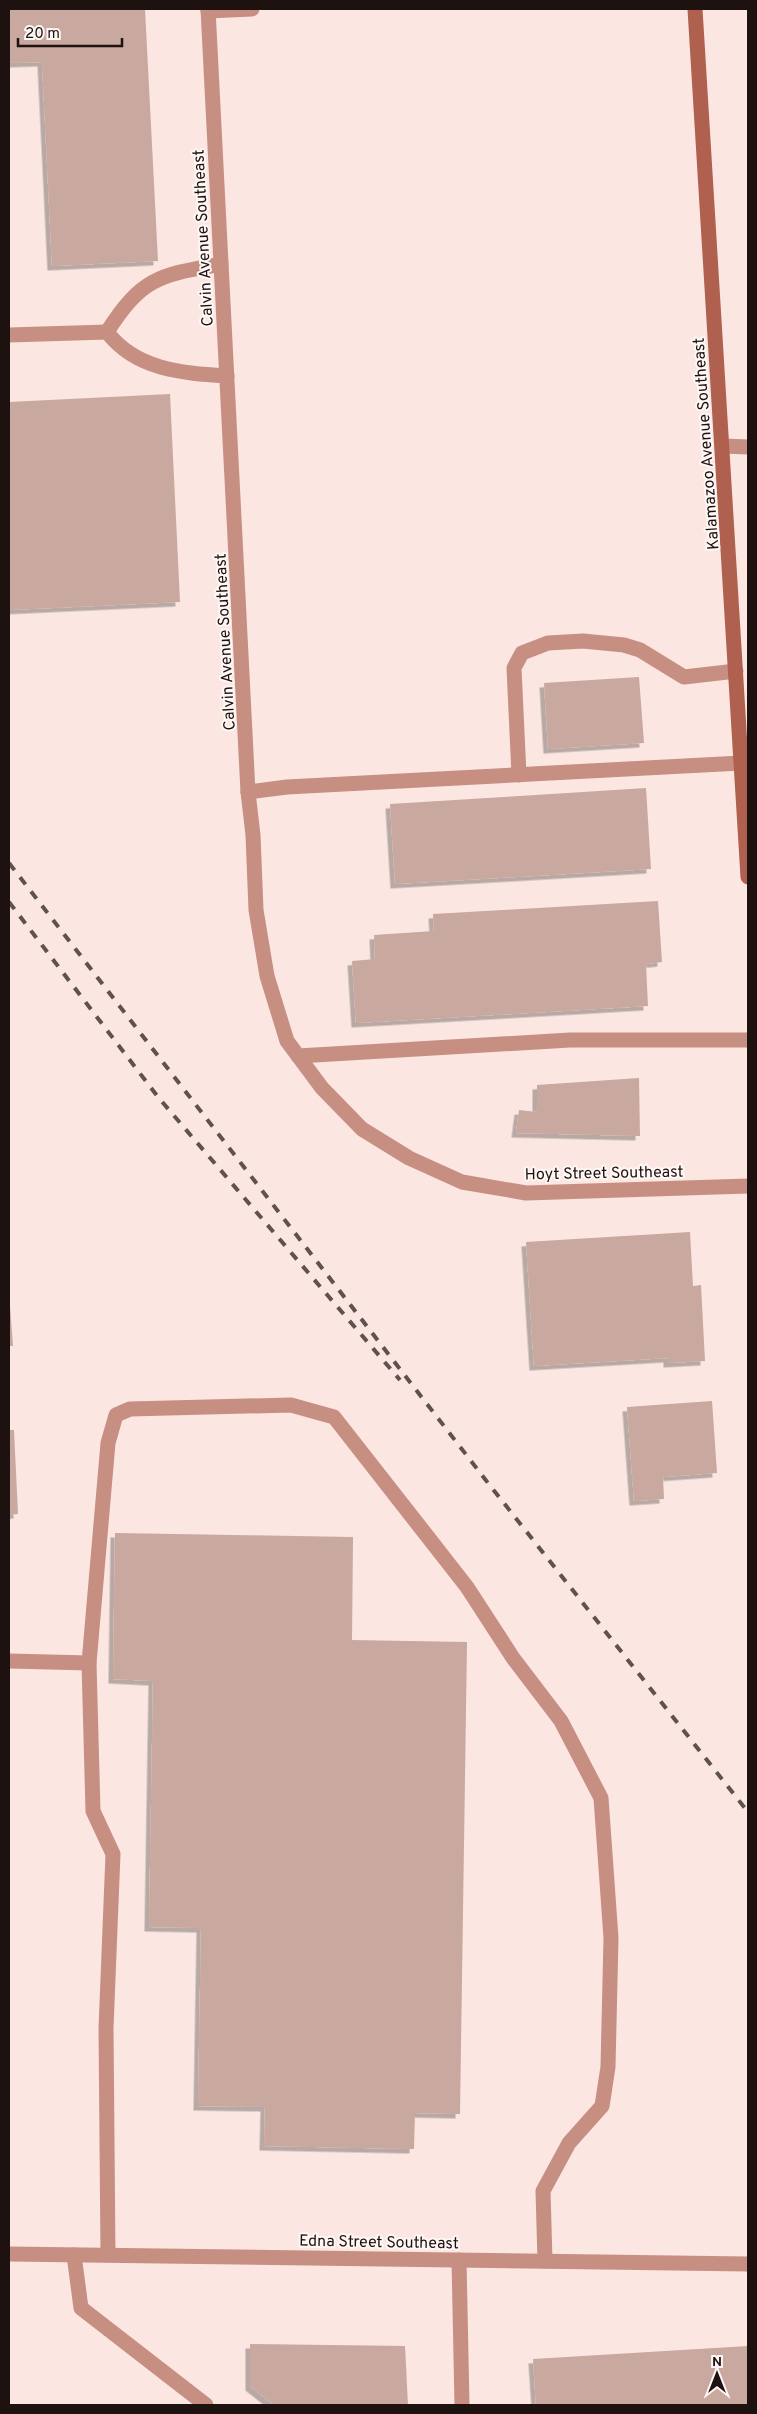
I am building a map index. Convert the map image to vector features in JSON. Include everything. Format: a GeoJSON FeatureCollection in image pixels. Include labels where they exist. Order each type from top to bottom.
{"type":"FeatureCollection","features":[{"type":"Feature","properties":{"kind":"main road","name":"Kalamazoo Avenue Southeast"},"geometry":{"type":"LineString","coordinates":[[695,9],[748,877]]}},
{"type":"Feature","properties":{"kind":"street"},"geometry":{"type":"LineString","coordinates":[[208,10],[252,9]]}},
{"type":"Feature","properties":{"kind":"street","name":"Calvin Avenue Southeast"},"geometry":{"type":"LineString","coordinates":[[208,10],[248,792],[253,835],[256,910],[267,976],[287,1041],[322,1088],[362,1129],[409,1158],[462,1182]]}},
{"type":"Feature","properties":{"kind":"street"},"geometry":{"type":"LineString","coordinates":[[107,332],[119,312],[143,287],[170,273],[221,264]]}},
{"type":"Feature","properties":{"kind":"street"},"geometry":{"type":"LineString","coordinates":[[9,335],[107,332]]}},
{"type":"Feature","properties":{"kind":"street"},"geometry":{"type":"LineString","coordinates":[[107,332],[118,346],[149,365],[182,373],[227,376]]}},
{"type":"Feature","properties":{"kind":"street"},"geometry":{"type":"LineString","coordinates":[[722,446],[748,447]]}},
{"type":"Feature","properties":{"kind":"street"},"geometry":{"type":"LineString","coordinates":[[519,775],[514,668],[522,653],[548,643],[583,641],[616,644],[640,650],[684,677],[736,671]]}},
{"type":"Feature","properties":{"kind":"street"},"geometry":{"type":"LineString","coordinates":[[248,792],[287,787],[742,763]]}},
{"type":"Feature","properties":{"kind":"street"},"geometry":{"type":"LineString","coordinates":[[298,1056],[570,1040],[748,1040]]}},
{"type":"Feature","properties":{"kind":"street","name":"Hoyt Street Southeast"},"geometry":{"type":"LineString","coordinates":[[462,1182],[526,1193],[748,1186]]}},
{"type":"Feature","properties":{"kind":"street"},"geometry":{"type":"LineString","coordinates":[[108,2255],[106,2028],[113,1854],[93,1811],[89,1663],[108,1443],[116,1415],[130,1409],[291,1405],[334,1417],[467,1586],[513,1658],[561,1721],[601,1798],[611,1938],[608,2067],[602,2106],[569,2144],[543,2190],[545,2261]]}},
{"type":"Feature","properties":{"kind":"street"},"geometry":{"type":"LineString","coordinates":[[9,1661],[89,1663]]}},
{"type":"Feature","properties":{"kind":"street","name":"Edna Street Southeast"},"geometry":{"type":"LineString","coordinates":[[9,2254],[748,2264]]}},
{"type":"Feature","properties":{"kind":"street"},"geometry":{"type":"LineString","coordinates":[[74,2255],[80,2308],[206,2405]]}},
{"type":"Feature","properties":{"kind":"street"},"geometry":{"type":"LineString","coordinates":[[459,2260],[462,2405]]}},
{"type":"Feature","properties":{"kind":"building"},"geometry":{"type":"Polygon","coordinates":[[[9,9],[145,9],[158,261],[52,266],[42,62],[9,63],[9,9]]]}},
{"type":"Feature","properties":{"kind":"building"},"geometry":{"type":"Polygon","coordinates":[[[170,394],[180,602],[9,610],[9,402],[170,394]]]}},
{"type":"Feature","properties":{"kind":"building"},"geometry":{"type":"Polygon","coordinates":[[[639,677],[644,743],[548,749],[544,683],[639,677]]]}},
{"type":"Feature","properties":{"kind":"building"},"geometry":{"type":"Polygon","coordinates":[[[646,788],[651,869],[395,884],[390,804],[646,788]]]}},
{"type":"Feature","properties":{"kind":"building"},"geometry":{"type":"Polygon","coordinates":[[[658,901],[662,962],[646,964],[648,1006],[356,1023],[352,961],[375,959],[374,935],[434,931],[433,914],[658,901]]]}},
{"type":"Feature","properties":{"kind":"building"},"geometry":{"type":"Polygon","coordinates":[[[639,1078],[640,1136],[516,1133],[519,1110],[537,1112],[537,1085],[639,1078]]]}},
{"type":"Feature","properties":{"kind":"building"},"geometry":{"type":"Polygon","coordinates":[[[690,1232],[693,1286],[701,1285],[705,1361],[668,1363],[668,1358],[534,1366],[526,1242],[690,1232]]]}},
{"type":"Feature","properties":{"kind":"building"},"geometry":{"type":"Polygon","coordinates":[[[9,1292],[13,1346],[9,1346],[9,1292]]]}},
{"type":"Feature","properties":{"kind":"building"},"geometry":{"type":"Polygon","coordinates":[[[712,1401],[717,1473],[663,1477],[664,1499],[634,1501],[627,1407],[712,1401]]]}},
{"type":"Feature","properties":{"kind":"building"},"geometry":{"type":"Polygon","coordinates":[[[9,1430],[14,1430],[18,1514],[9,1515],[9,1430]]]}},
{"type":"Feature","properties":{"kind":"building"},"geometry":{"type":"Polygon","coordinates":[[[115,1533],[353,1537],[352,1640],[467,1642],[460,2114],[415,2113],[414,2149],[264,2146],[265,2107],[198,2106],[201,1928],[149,1927],[153,1681],[113,1679],[115,1533]]]}},
{"type":"Feature","properties":{"kind":"building"},"geometry":{"type":"Polygon","coordinates":[[[250,2344],[405,2346],[408,2405],[274,2405],[250,2386],[250,2344]]]}},
{"type":"Feature","properties":{"kind":"building"},"geometry":{"type":"Polygon","coordinates":[[[748,2346],[748,2405],[536,2405],[533,2359],[748,2346]]]}},
{"type":"Feature","properties":{"kind":"railway"},"geometry":{"type":"LineString","coordinates":[[9,863],[488,1483],[748,1812]]}},
{"type":"Feature","properties":{"kind":"railway"},"geometry":{"type":"LineString","coordinates":[[9,902],[158,1097],[400,1380]]}}]}
